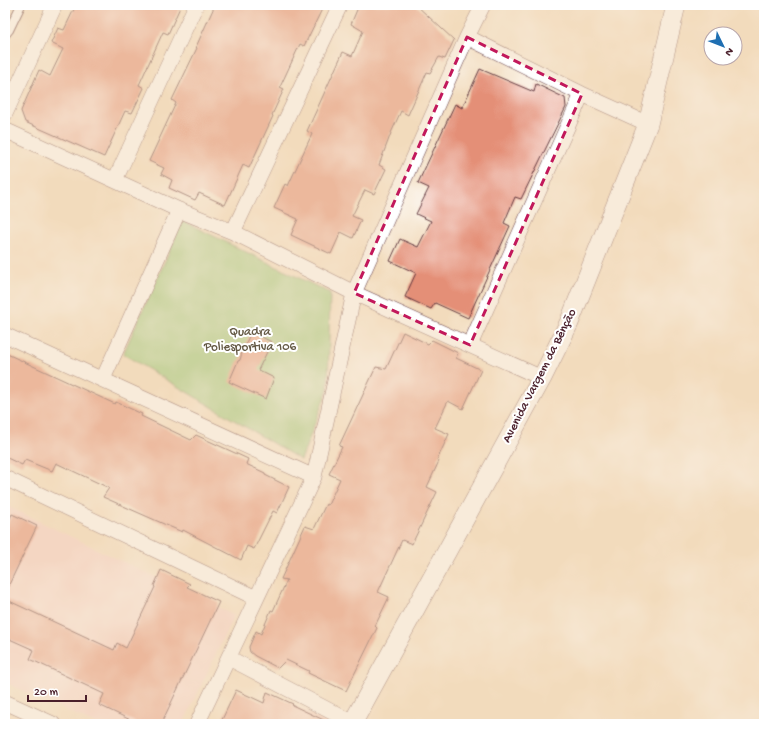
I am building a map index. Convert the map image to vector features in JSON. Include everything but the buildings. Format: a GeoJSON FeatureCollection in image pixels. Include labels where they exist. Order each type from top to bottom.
{"type":"FeatureCollection","features":[{"type":"Feature","properties":{"kind":"street"},"geometry":{"type":"LineString","coordinates":[[5,114],[55,5]]}},
{"type":"Feature","properties":{"kind":"street"},"geometry":{"type":"LineString","coordinates":[[115,180],[196,5]]}},
{"type":"Feature","properties":{"kind":"street"},"geometry":{"type":"LineString","coordinates":[[233,232],[340,5]]}},
{"type":"Feature","properties":{"kind":"street"},"geometry":{"type":"LineString","coordinates":[[197,724],[314,477],[354,293],[467,37],[483,5]]}},
{"type":"Feature","properties":{"kind":"street","name":"Avenida Vargem da Bênção"},"geometry":{"type":"LineString","coordinates":[[352,723],[542,378],[569,323],[648,124],[676,5]]}},
{"type":"Feature","properties":{"kind":"street"},"geometry":{"type":"LineString","coordinates":[[467,37],[582,94],[648,124]]}},
{"type":"Feature","properties":{"kind":"street"},"geometry":{"type":"LineString","coordinates":[[470,345],[582,94]]}},
{"type":"Feature","properties":{"kind":"street"},"geometry":{"type":"LineString","coordinates":[[5,130],[179,210],[233,232],[354,293],[542,378]]}},
{"type":"Feature","properties":{"kind":"street"},"geometry":{"type":"LineString","coordinates":[[103,379],[179,210]]}},
{"type":"Feature","properties":{"kind":"street"},"geometry":{"type":"LineString","coordinates":[[5,335],[314,477]]}},
{"type":"Feature","properties":{"kind":"street"},"geometry":{"type":"LineString","coordinates":[[5,478],[256,598]]}},
{"type":"Feature","properties":{"kind":"street"},"geometry":{"type":"LineString","coordinates":[[229,658],[352,723]]}},
{"type":"Feature","properties":{"kind":"street"},"geometry":{"type":"LineString","coordinates":[[5,702],[53,724]]}},
{"type":"Feature","properties":{"kind":"lane"},"geometry":{"type":"LineString","coordinates":[[5,35],[21,5]]}},
{"type":"Feature","properties":{"kind":"highlighted area"},"geometry":{"type":"Polygon","coordinates":[[[467,37],[582,94],[470,345],[354,293],[467,37]]]}},
{"type":"Feature","properties":{"kind":"shaded area"},"geometry":{"type":"Polygon","coordinates":[[[5,505],[234,615],[183,724],[95,724],[5,682],[5,505]]]}},
{"type":"Feature","properties":{"kind":"green space","name":"Quadra Poliesportiva 106"},"geometry":{"type":"Polygon","coordinates":[[[183,221],[330,293],[328,389],[301,460],[123,354],[183,221]]]}}]}
